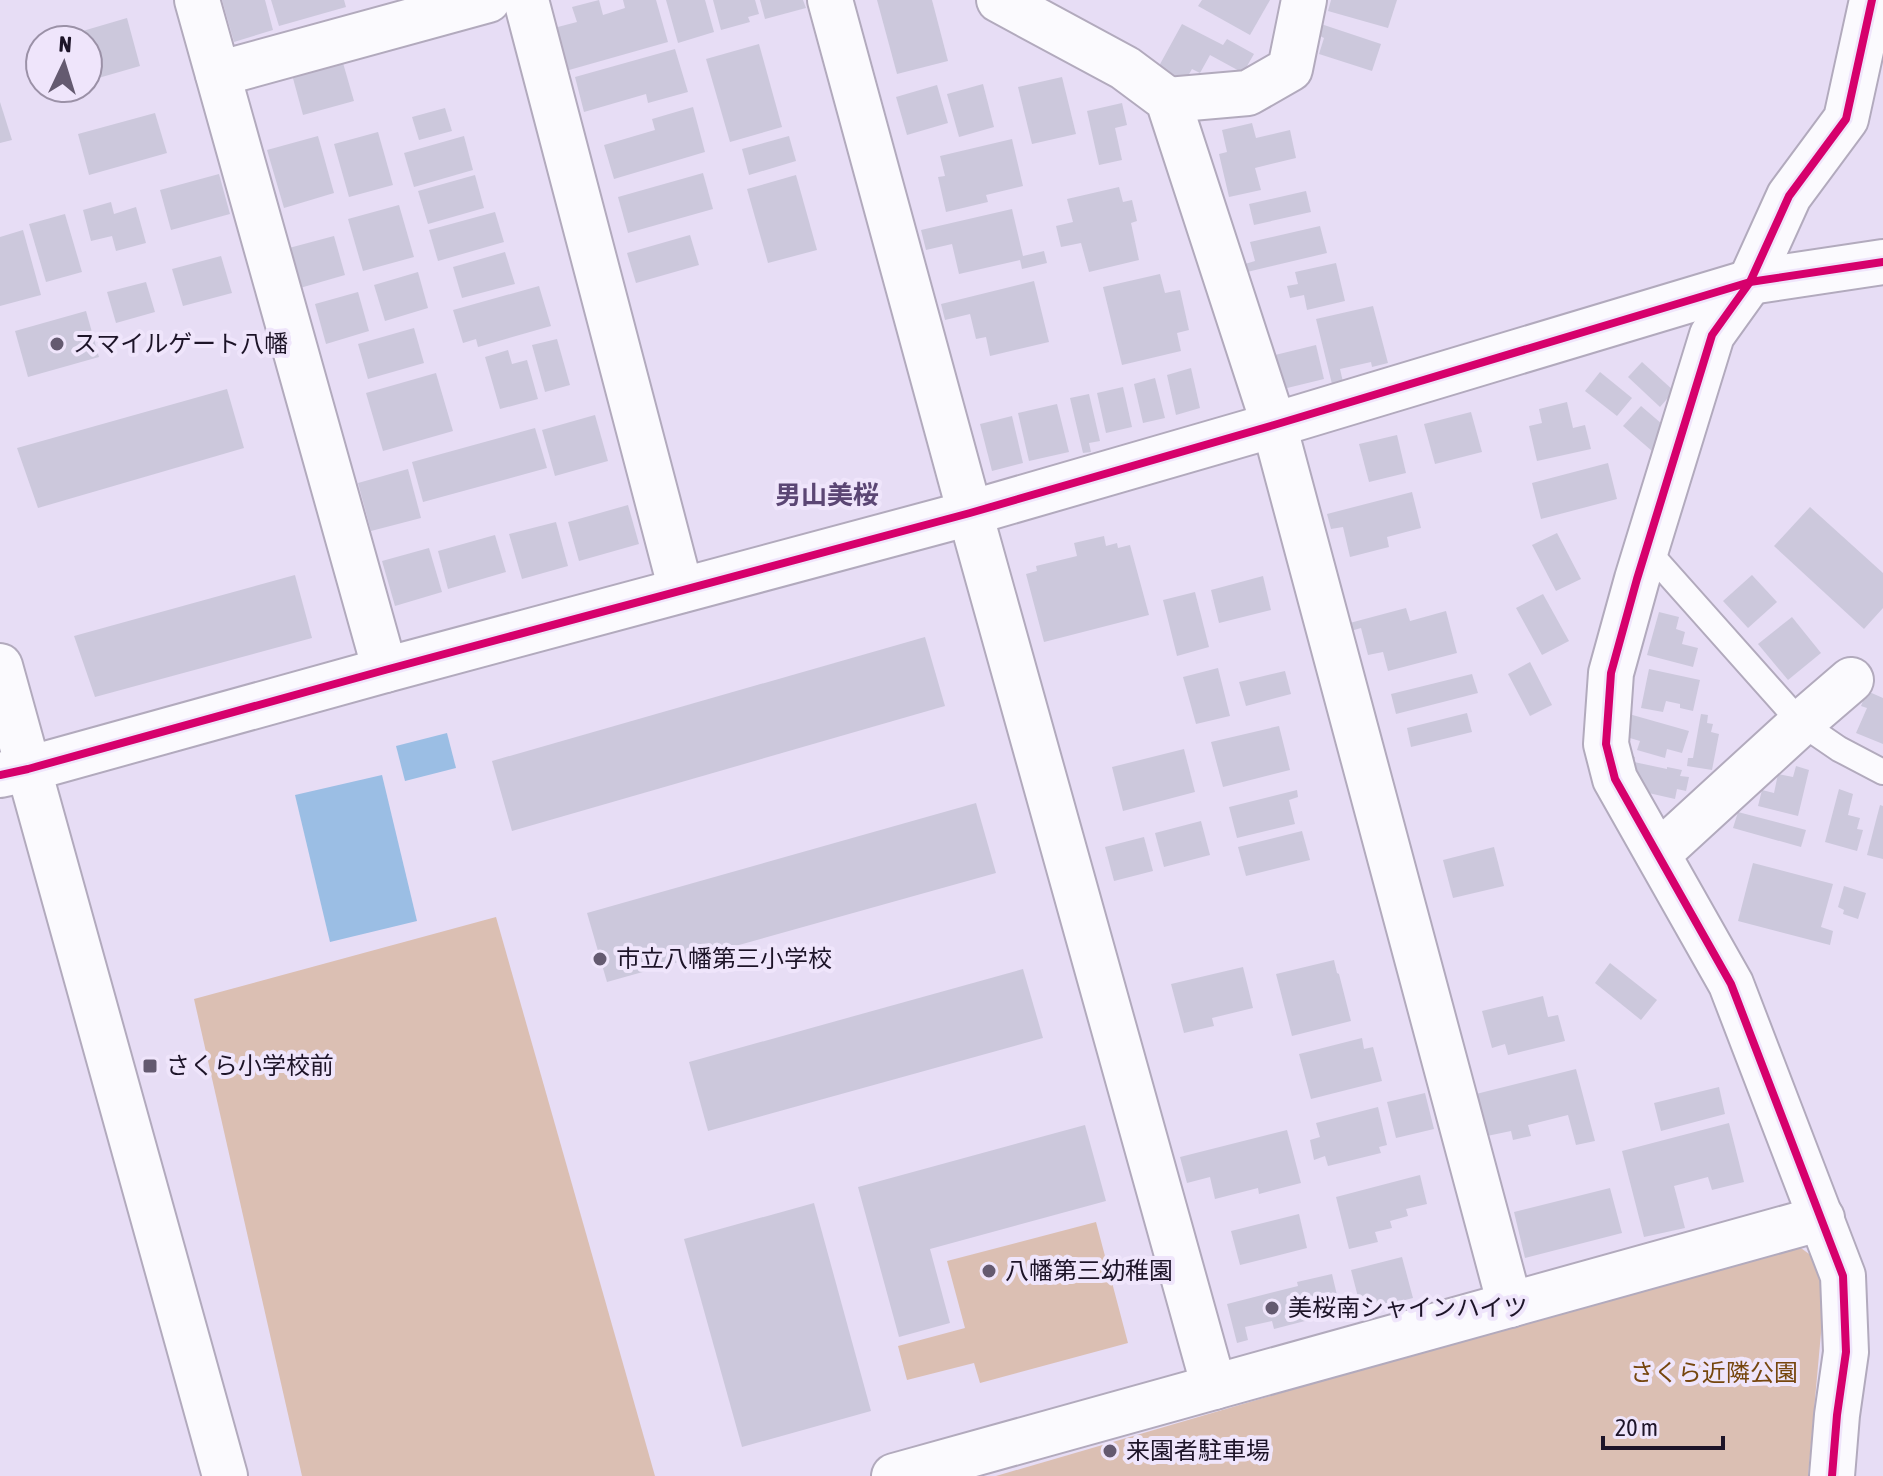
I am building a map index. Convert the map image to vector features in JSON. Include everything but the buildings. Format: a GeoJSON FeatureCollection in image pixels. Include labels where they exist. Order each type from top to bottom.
{"type":"FeatureCollection","features":[{"type":"Feature","properties":{"kind":"street"},"geometry":{"type":"LineString","coordinates":[[197,0],[385,670]]}},
{"type":"Feature","properties":{"kind":"street"},"geometry":{"type":"LineString","coordinates":[[526,0],[681,590]]}},
{"type":"Feature","properties":{"kind":"street"},"geometry":{"type":"LineString","coordinates":[[830,0],[1214,1387]]}},
{"type":"Feature","properties":{"kind":"street"},"geometry":{"type":"LineString","coordinates":[[999,0],[1125,68],[1168,100],[1274,425],[1510,1305]]}},
{"type":"Feature","properties":{"kind":"street"},"geometry":{"type":"LineString","coordinates":[[1168,100],[1248,93],[1290,69],[1304,0]]}},
{"type":"Feature","properties":{"kind":"street"},"geometry":{"type":"LineString","coordinates":[[1832,1476],[1846,1352],[1843,1276],[1731,984],[1615,779],[1606,744],[1611,673],[1712,335],[1750,282],[1789,196],[1846,119],[1872,0]]}},
{"type":"Feature","properties":{"kind":"street"},"geometry":{"type":"LineString","coordinates":[[218,74],[469,2]]}},
{"type":"Feature","properties":{"kind":"street"},"geometry":{"type":"LineString","coordinates":[[14,772],[970,513],[1750,282],[1883,262]]}},
{"type":"Feature","properties":{"kind":"street"},"geometry":{"type":"LineString","coordinates":[[0,666],[14,772],[225,1476]]}},
{"type":"Feature","properties":{"kind":"street"},"geometry":{"type":"LineString","coordinates":[[1658,854],[1851,680]]}},
{"type":"Feature","properties":{"kind":"street"},"geometry":{"type":"LineString","coordinates":[[894,1476],[1822,1218]]}},
{"type":"Feature","properties":{"kind":"lane"},"geometry":{"type":"LineString","coordinates":[[1646,549],[1801,723],[1839,749],[1883,772]]}},
{"type":"Feature","properties":{"kind":"green space"},"geometry":{"type":"Polygon","coordinates":[[[496,917],[655,1476],[302,1476],[194,999],[496,917]]]}},
{"type":"Feature","properties":{"kind":"green space"},"geometry":{"type":"Polygon","coordinates":[[[1096,1222],[1128,1343],[980,1383],[974,1363],[907,1380],[898,1346],[965,1328],[947,1261],[1096,1222]]]}},
{"type":"Feature","properties":{"kind":"green space","name":"さくら近隣公園"},"geometry":{"type":"Polygon","coordinates":[[[1794,1243],[1827,1267],[1808,1476],[996,1476],[1794,1243]]]}},
{"type":"Feature","properties":{"kind":"water"},"geometry":{"type":"Polygon","coordinates":[[[447,733],[456,768],[405,781],[396,746],[447,733]]]}},
{"type":"Feature","properties":{"kind":"water"},"geometry":{"type":"Polygon","coordinates":[[[382,775],[417,921],[330,942],[295,795],[382,775]]]}},
{"type":"Feature","properties":{"kind":"cycle path"},"geometry":{"type":"LineString","coordinates":[[1832,1476],[1846,1352],[1843,1276],[1731,984],[1615,779],[1606,744],[1611,673],[1712,335],[1750,282],[1789,196],[1846,119],[1872,0]]}},
{"type":"Feature","properties":{"kind":"cycle path"},"geometry":{"type":"LineString","coordinates":[[0,775],[970,513],[1750,282],[1883,262]]}},
{"type":"Feature","properties":{"kind":"place","name":"スマイルゲート八幡"},"geometry":{"type":"Point","coordinates":[57,344]}},
{"type":"Feature","properties":{"kind":"place","name":"市立八幡第三小学校"},"geometry":{"type":"Point","coordinates":[600,959]}},
{"type":"Feature","properties":{"kind":"place","name":"さくら小学校前"},"geometry":{"type":"Point","coordinates":[150,1066]}},
{"type":"Feature","properties":{"kind":"place","name":"八幡第三幼稚園"},"geometry":{"type":"Point","coordinates":[989,1271]}},
{"type":"Feature","properties":{"kind":"place","name":"美桜南シャインハイツ"},"geometry":{"type":"Point","coordinates":[1272,1308]}},
{"type":"Feature","properties":{"kind":"place","name":"来園者駐車場"},"geometry":{"type":"Point","coordinates":[1110,1451]}},
{"type":"Feature","properties":{"kind":"district","name":"男山美桜"},"geometry":{"type":"Point","coordinates":[827,495]}}]}
